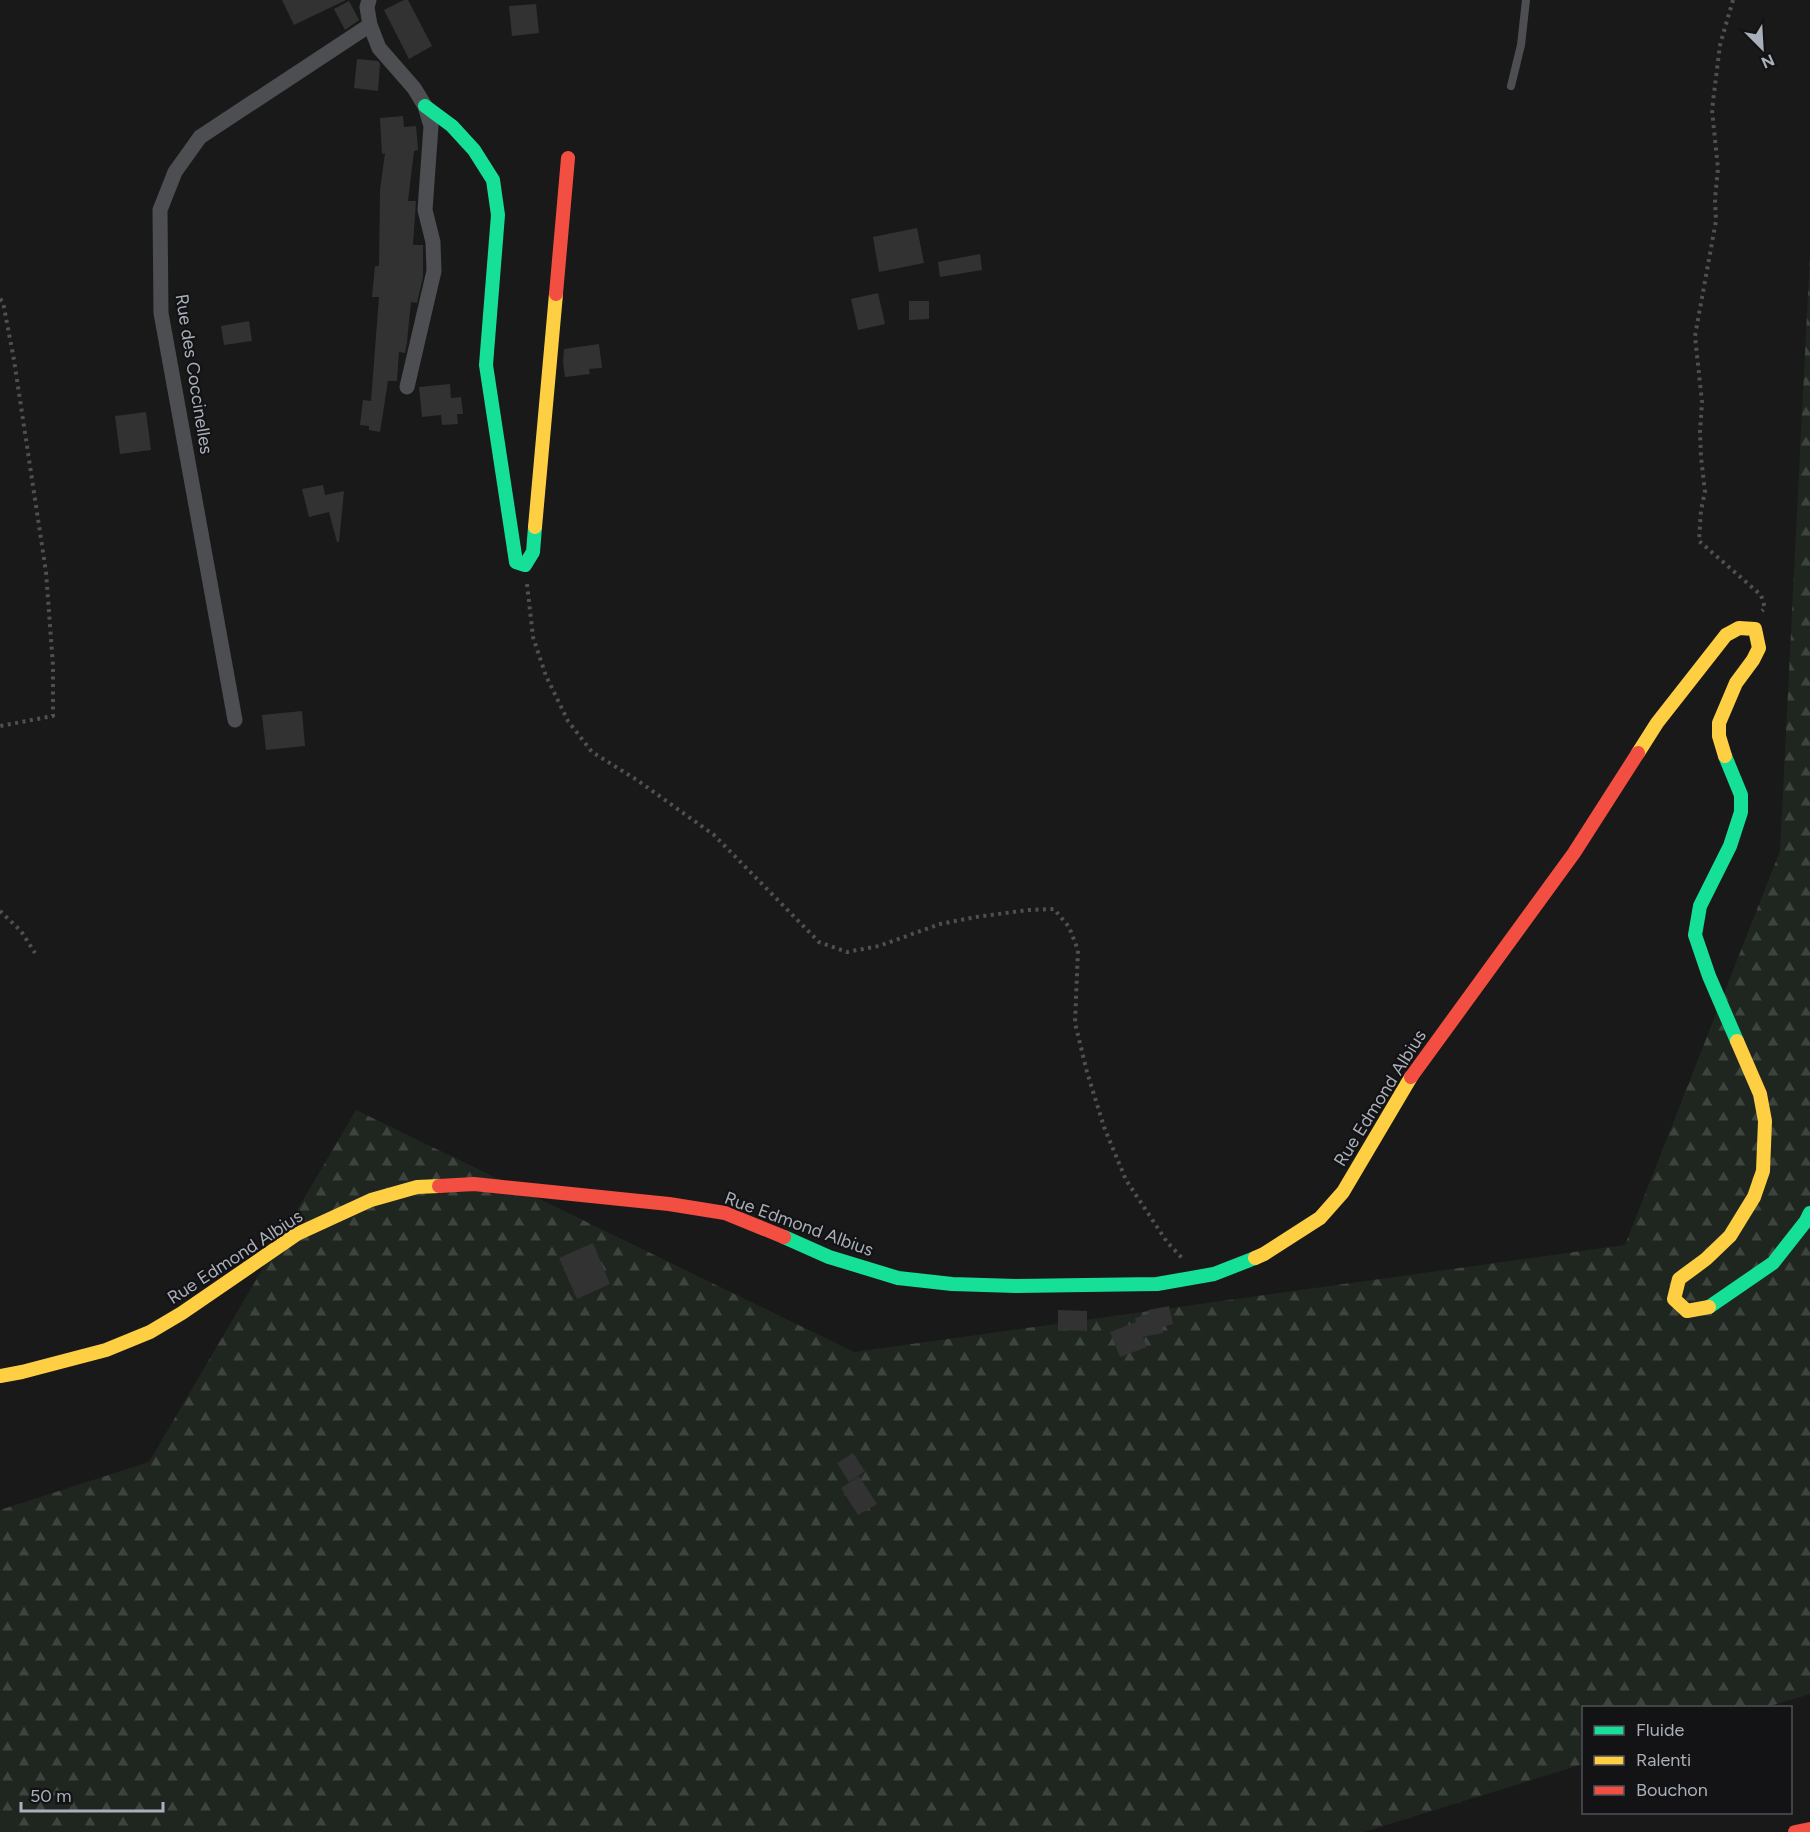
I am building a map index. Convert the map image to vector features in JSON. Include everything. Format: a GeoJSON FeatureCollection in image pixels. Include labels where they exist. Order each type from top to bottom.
{"type":"FeatureCollection","features":[{"type":"Feature","properties":{"kind":"main road"},"geometry":{"type":"LineString","coordinates":[[425,106],[453,126],[474,150],[493,180],[498,215],[486,365],[520,564]]}},
{"type":"Feature","properties":{"kind":"main road"},"geometry":{"type":"LineString","coordinates":[[520,564],[533,552],[568,158]]}},
{"type":"Feature","properties":{"kind":"main road","name":"Rue Edmond Albius"},"geometry":{"type":"LineString","coordinates":[[0,1376],[106,1350],[150,1332],[182,1313],[297,1234],[371,1200],[417,1187],[474,1184],[669,1204],[725,1213],[829,1257],[898,1278],[941,1283],[1016,1286],[1157,1284],[1214,1274],[1264,1254],[1320,1218],[1343,1192],[1414,1072],[1574,853],[1657,723],[1726,635],[1739,628],[1755,629]]}},
{"type":"Feature","properties":{"kind":"main road"},"geometry":{"type":"LineString","coordinates":[[1755,629],[1759,648],[1736,683],[1719,723],[1719,736],[1723,751],[1741,795],[1741,813],[1731,846],[1700,906],[1695,935],[1709,976],[1760,1094],[1765,1121],[1763,1171],[1754,1197],[1730,1236],[1706,1260],[1679,1279],[1674,1299],[1687,1311],[1707,1308],[1773,1263],[1810,1213]]}},
{"type":"Feature","properties":{"kind":"main road"},"geometry":{"type":"LineString","coordinates":[[1795,1832],[1810,1829]]}},
{"type":"Feature","properties":{"kind":"street"},"geometry":{"type":"LineString","coordinates":[[369,0],[370,25],[379,48],[414,88],[425,106],[430,126],[425,210],[433,242],[434,271],[407,387]]}},
{"type":"Feature","properties":{"kind":"street","name":"Rue des Coccinelles"},"geometry":{"type":"LineString","coordinates":[[235,720],[161,313],[160,210],[174,172],[200,137],[370,25]]}},
{"type":"Feature","properties":{"kind":"lane"},"geometry":{"type":"LineString","coordinates":[[1511,86],[1521,45],[1526,0]]}},
{"type":"Feature","properties":{"kind":"path"},"geometry":{"type":"LineString","coordinates":[[1732,0],[1720,45],[1712,110],[1718,169],[1715,199],[1716,221],[1695,336],[1702,402],[1701,457],[1706,492],[1701,510],[1699,541],[1761,595],[1765,608],[1757,617],[1755,629]]}},
{"type":"Feature","properties":{"kind":"path"},"geometry":{"type":"LineString","coordinates":[[0,299],[3,302],[14,360],[46,572],[53,666],[53,716],[0,726]]}},
{"type":"Feature","properties":{"kind":"path"},"geometry":{"type":"LineString","coordinates":[[520,564],[533,637],[546,676],[568,721],[592,752],[637,780],[714,836],[819,942],[847,952],[879,946],[949,922],[976,916],[1054,909],[1069,927],[1078,950],[1075,1023],[1104,1127],[1126,1179],[1167,1242],[1183,1259],[1214,1274]]}},
{"type":"Feature","properties":{"kind":"path"},"geometry":{"type":"LineString","coordinates":[[0,911],[21,931],[35,953]]}},
{"type":"Feature","properties":{"kind":"green space"},"geometry":{"type":"Polygon","coordinates":[[[1810,254],[1810,1694],[1770,1706],[1582,1706],[1582,1764],[1364,1832],[0,1832],[0,1510],[149,1462],[356,1110],[854,1352],[1625,1245],[1780,851],[1810,254]]]}},
{"type":"Feature","properties":{"kind":"building"},"geometry":{"type":"Polygon","coordinates":[[[282,0],[346,0],[294,25],[282,0]]]}},
{"type":"Feature","properties":{"kind":"building"},"geometry":{"type":"Polygon","coordinates":[[[408,0],[432,46],[409,59],[384,10],[408,0]]]}},
{"type":"Feature","properties":{"kind":"building"},"geometry":{"type":"Polygon","coordinates":[[[349,1],[359,20],[345,30],[334,9],[349,1]]]}},
{"type":"Feature","properties":{"kind":"building"},"geometry":{"type":"Polygon","coordinates":[[[536,4],[539,33],[512,36],[509,6],[536,4]]]}},
{"type":"Feature","properties":{"kind":"building"},"geometry":{"type":"Polygon","coordinates":[[[357,59],[378,61],[380,64],[378,91],[354,88],[357,59]]]}},
{"type":"Feature","properties":{"kind":"building"},"geometry":{"type":"Polygon","coordinates":[[[403,116],[404,127],[416,126],[418,150],[414,151],[408,201],[416,201],[413,245],[423,245],[423,277],[417,303],[411,302],[405,353],[399,352],[397,381],[388,381],[380,432],[369,430],[369,426],[360,425],[363,400],[371,401],[379,297],[372,297],[375,266],[379,266],[380,190],[385,153],[382,154],[380,118],[403,116]]]}},
{"type":"Feature","properties":{"kind":"building"},"geometry":{"type":"Polygon","coordinates":[[[917,228],[924,263],[879,272],[873,237],[917,228]]]}},
{"type":"Feature","properties":{"kind":"building"},"geometry":{"type":"Polygon","coordinates":[[[980,254],[982,270],[940,277],[938,262],[980,254]]]}},
{"type":"Feature","properties":{"kind":"building"},"geometry":{"type":"Polygon","coordinates":[[[878,293],[885,324],[858,330],[851,299],[878,293]]]}},
{"type":"Feature","properties":{"kind":"building"},"geometry":{"type":"Polygon","coordinates":[[[909,301],[929,301],[929,319],[909,320],[909,301]]]}},
{"type":"Feature","properties":{"kind":"building"},"geometry":{"type":"Polygon","coordinates":[[[249,321],[252,341],[224,345],[221,326],[249,321]]]}},
{"type":"Feature","properties":{"kind":"building"},"geometry":{"type":"Polygon","coordinates":[[[599,344],[602,368],[589,369],[590,374],[565,377],[564,349],[599,344]]]}},
{"type":"Feature","properties":{"kind":"building"},"geometry":{"type":"Polygon","coordinates":[[[450,384],[451,398],[461,397],[463,414],[457,414],[458,424],[442,425],[441,415],[422,417],[419,387],[450,384]]]}},
{"type":"Feature","properties":{"kind":"building"},"geometry":{"type":"Polygon","coordinates":[[[146,412],[151,450],[120,454],[115,416],[146,412]]]}},
{"type":"Feature","properties":{"kind":"building"},"geometry":{"type":"Polygon","coordinates":[[[323,485],[325,495],[344,491],[339,542],[337,542],[329,512],[309,517],[302,489],[323,485]]]}},
{"type":"Feature","properties":{"kind":"building"},"geometry":{"type":"Polygon","coordinates":[[[302,711],[305,746],[266,750],[262,715],[302,711]]]}},
{"type":"Feature","properties":{"kind":"building"},"geometry":{"type":"Polygon","coordinates":[[[593,1243],[610,1284],[577,1299],[559,1258],[593,1243]]]}},
{"type":"Feature","properties":{"kind":"building"},"geometry":{"type":"Polygon","coordinates":[[[1169,1306],[1173,1324],[1162,1327],[1163,1333],[1143,1337],[1147,1347],[1120,1357],[1110,1332],[1136,1322],[1135,1318],[1149,1314],[1148,1310],[1169,1306]]]}},
{"type":"Feature","properties":{"kind":"building"},"geometry":{"type":"Polygon","coordinates":[[[1058,1310],[1087,1311],[1087,1331],[1058,1330],[1058,1310]]]}},
{"type":"Feature","properties":{"kind":"building"},"geometry":{"type":"Polygon","coordinates":[[[853,1453],[865,1471],[849,1482],[837,1463],[853,1453]]]}},
{"type":"Feature","properties":{"kind":"building"},"geometry":{"type":"Polygon","coordinates":[[[859,1476],[877,1504],[858,1515],[841,1488],[859,1476]]]}},
{"type":"Feature","properties":{"kind":"traffic: fast"},"geometry":{"type":"LineString","coordinates":[[425,106],[452,126],[474,150],[493,180],[498,215],[486,365],[516,562],[525,565],[533,552],[535,527]]}},
{"type":"Feature","properties":{"kind":"traffic: fast"},"geometry":{"type":"LineString","coordinates":[[1725,756],[1741,795],[1741,812],[1730,846],[1700,906],[1695,935],[1709,976],[1737,1041]]}},
{"type":"Feature","properties":{"kind":"traffic: fast"},"geometry":{"type":"LineString","coordinates":[[1709,1307],[1773,1263],[1810,1213]]}},
{"type":"Feature","properties":{"kind":"traffic: fast"},"geometry":{"type":"LineString","coordinates":[[784,1237],[829,1257],[898,1278],[952,1284],[1016,1286],[1157,1284],[1214,1274],[1255,1258]]}},
{"type":"Feature","properties":{"kind":"traffic: slow"},"geometry":{"type":"LineString","coordinates":[[535,527],[556,294]]}},
{"type":"Feature","properties":{"kind":"traffic: slow"},"geometry":{"type":"LineString","coordinates":[[1638,753],[1657,723],[1726,635],[1739,628],[1755,629],[1759,648],[1736,683],[1719,723],[1719,736],[1725,756]]}},
{"type":"Feature","properties":{"kind":"traffic: slow"},"geometry":{"type":"LineString","coordinates":[[1709,1307],[1687,1311],[1674,1299],[1679,1279],[1706,1259],[1730,1236],[1754,1197],[1763,1171],[1765,1121],[1760,1094],[1737,1041]]}},
{"type":"Feature","properties":{"kind":"traffic: slow"},"geometry":{"type":"LineString","coordinates":[[1255,1258],[1320,1218],[1343,1192],[1411,1077]]}},
{"type":"Feature","properties":{"kind":"traffic: slow"},"geometry":{"type":"LineString","coordinates":[[0,1376],[106,1350],[150,1332],[182,1313],[297,1234],[371,1200],[417,1187],[439,1186]]}},
{"type":"Feature","properties":{"kind":"traffic: jam"},"geometry":{"type":"LineString","coordinates":[[556,294],[568,158]]}},
{"type":"Feature","properties":{"kind":"traffic: jam"},"geometry":{"type":"LineString","coordinates":[[1411,1077],[1574,853],[1638,753]]}},
{"type":"Feature","properties":{"kind":"traffic: jam"},"geometry":{"type":"LineString","coordinates":[[439,1186],[474,1184],[669,1204],[725,1213],[784,1237]]}},
{"type":"Feature","properties":{"kind":"traffic: jam"},"geometry":{"type":"LineString","coordinates":[[1795,1832],[1810,1829]]}}]}
